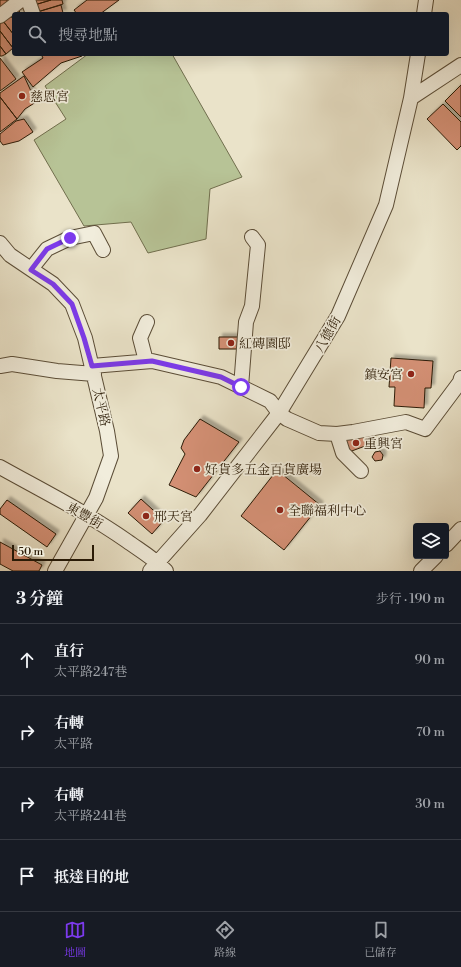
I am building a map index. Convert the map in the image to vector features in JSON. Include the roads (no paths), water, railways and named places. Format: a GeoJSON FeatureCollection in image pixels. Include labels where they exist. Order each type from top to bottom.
{"type":"FeatureCollection","features":[{"type":"Feature","properties":{"kind":"street"},"geometry":{"type":"LineString","coordinates":[[0,16],[21,0]]}},
{"type":"Feature","properties":{"kind":"street"},"geometry":{"type":"LineString","coordinates":[[28,0],[31,12]]}},
{"type":"Feature","properties":{"kind":"street"},"geometry":{"type":"LineString","coordinates":[[424,12],[426,0]]}},
{"type":"Feature","properties":{"kind":"street","name":"八德街"},"geometry":{"type":"LineString","coordinates":[[158,568],[279,413],[338,316],[386,206],[411,98],[418,56]]}},
{"type":"Feature","properties":{"kind":"street"},"geometry":{"type":"LineString","coordinates":[[411,98],[461,65]]}},
{"type":"Feature","properties":{"kind":"street"},"geometry":{"type":"LineString","coordinates":[[31,270],[47,249],[70,238],[94,233],[103,250]]}},
{"type":"Feature","properties":{"kind":"street"},"geometry":{"type":"LineString","coordinates":[[241,387],[246,322],[252,306],[258,245],[252,237]]}},
{"type":"Feature","properties":{"kind":"street","name":"太平路"},"geometry":{"type":"LineString","coordinates":[[0,243],[10,255],[53,284],[72,304],[93,370],[107,432],[111,456],[96,498],[55,571]]}},
{"type":"Feature","properties":{"kind":"street"},"geometry":{"type":"LineString","coordinates":[[146,361],[140,338],[147,322]]}},
{"type":"Feature","properties":{"kind":"street"},"geometry":{"type":"LineString","coordinates":[[0,366],[12,364],[57,371],[93,370],[152,361],[221,377],[270,401],[279,413],[288,419],[319,433],[337,434],[406,422],[425,429],[460,382],[461,378]]}},
{"type":"Feature","properties":{"kind":"street"},"geometry":{"type":"LineString","coordinates":[[337,434],[343,453],[354,466],[361,471]]}},
{"type":"Feature","properties":{"kind":"street","name":"東豐街"},"geometry":{"type":"LineString","coordinates":[[0,467],[116,534],[158,568]]}},
{"type":"Feature","properties":{"kind":"street"},"geometry":{"type":"LineString","coordinates":[[449,542],[461,529]]}},
{"type":"Feature","properties":{"kind":"street"},"geometry":{"type":"LineString","coordinates":[[421,571],[433,559]]}},
{"type":"Feature","properties":{"kind":"place","name":"慈恩宮"},"geometry":{"type":"Point","coordinates":[22,96]}},
{"type":"Feature","properties":{"kind":"place","name":"紅磚園邸"},"geometry":{"type":"Point","coordinates":[231,343]}},
{"type":"Feature","properties":{"kind":"place","name":"鎮安宮"},"geometry":{"type":"Point","coordinates":[411,374]}},
{"type":"Feature","properties":{"kind":"place","name":"重興宮"},"geometry":{"type":"Point","coordinates":[356,443]}},
{"type":"Feature","properties":{"kind":"place","name":"好貨多五金百貨廣場"},"geometry":{"type":"Point","coordinates":[197,469]}},
{"type":"Feature","properties":{"kind":"place","name":"全聯福利中心"},"geometry":{"type":"Point","coordinates":[280,510]}},
{"type":"Feature","properties":{"kind":"place","name":"邢天宮"},"geometry":{"type":"Point","coordinates":[146,516]}}]}
